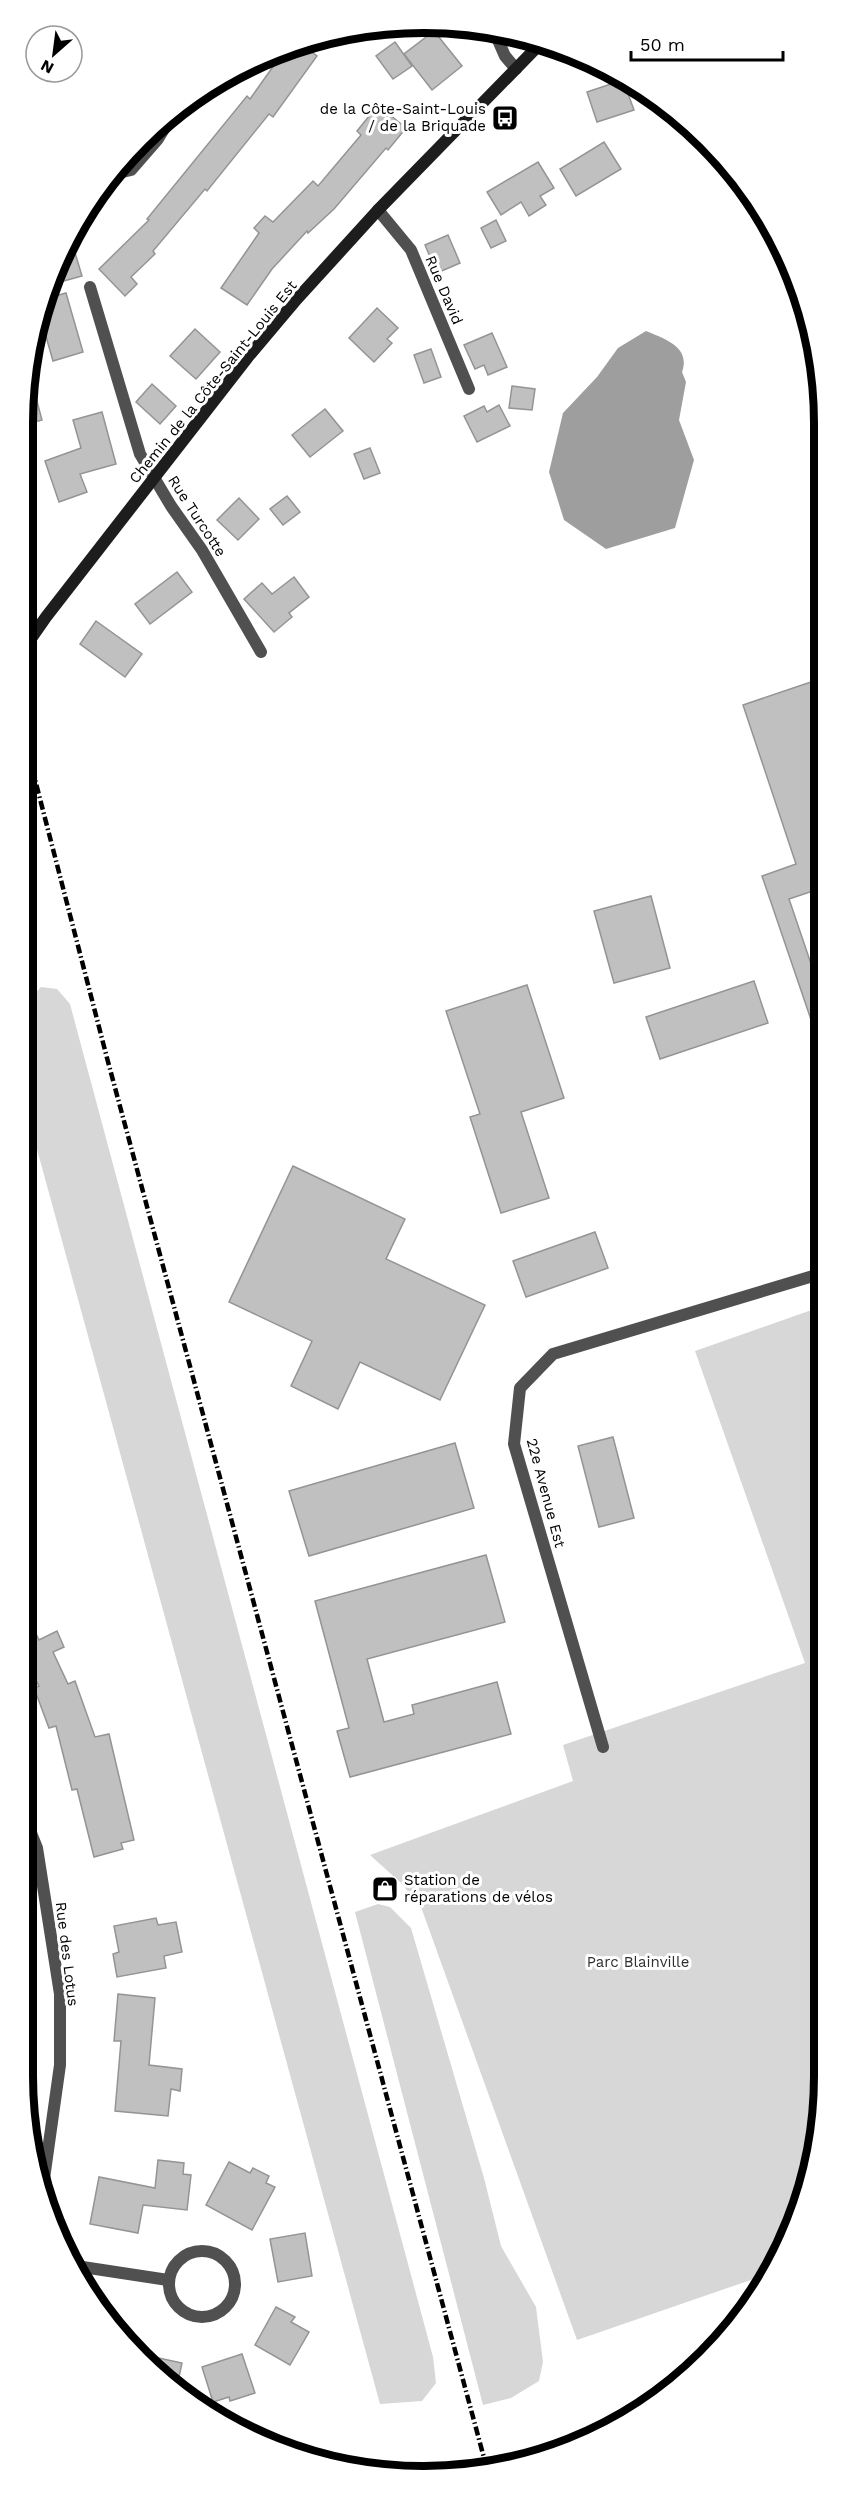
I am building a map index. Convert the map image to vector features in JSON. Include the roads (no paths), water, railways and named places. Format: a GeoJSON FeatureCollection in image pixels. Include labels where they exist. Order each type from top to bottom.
{"type":"FeatureCollection","features":[{"type":"Feature","properties":{"kind":"street"},"geometry":{"type":"LineString","coordinates":[[498,41],[505,56],[516,69]]}},
{"type":"Feature","properties":{"kind":"street","name":"Chemin de la Côte-Saint-Louis Est"},"geometry":{"type":"LineString","coordinates":[[33,636],[269,332],[378,210],[535,49]]}},
{"type":"Feature","properties":{"kind":"street"},"geometry":{"type":"LineString","coordinates":[[126,171],[131,170],[162,134]]}},
{"type":"Feature","properties":{"kind":"street","name":"Rue David"},"geometry":{"type":"LineString","coordinates":[[378,210],[411,250],[469,389]]}},
{"type":"Feature","properties":{"kind":"street","name":"Rue Turcotte"},"geometry":{"type":"LineString","coordinates":[[90,286],[140,454],[154,479],[202,550],[261,652]]}},
{"type":"Feature","properties":{"kind":"street","name":"22e Avenue Est"},"geometry":{"type":"LineString","coordinates":[[603,1747],[514,1444],[520,1388],[553,1354],[814,1276]]}},
{"type":"Feature","properties":{"kind":"street","name":"Rue des Lotus"},"geometry":{"type":"LineString","coordinates":[[33,1838],[37,1848],[60,1994],[60,2065],[45,2172]]}},
{"type":"Feature","properties":{"kind":"street"},"geometry":{"type":"LineString","coordinates":[[201,2250],[218,2254],[226,2261],[235,2276],[235,2286],[229,2303],[221,2311],[210,2316],[199,2317],[187,2314],[178,2307],[169,2291],[168,2280],[173,2266],[180,2258],[201,2250]]}},
{"type":"Feature","properties":{"kind":"street"},"geometry":{"type":"LineString","coordinates":[[83,2267],[168,2280]]}},
{"type":"Feature","properties":{"kind":"railway"},"geometry":{"type":"LineString","coordinates":[[33,772],[107,1058],[485,2461]]}},
{"type":"Feature","properties":{"kind":"place","name":"de la Côte-Saint-Louis / de la Briquade"},"geometry":{"type":"Point","coordinates":[505,118]}},
{"type":"Feature","properties":{"kind":"place","name":"Station de réparations de vélos"},"geometry":{"type":"Point","coordinates":[385,1889]}},
{"type":"Feature","properties":{"kind":"park label","name":"Parc Blainville"},"geometry":{"type":"Point","coordinates":[638,1962]}}]}
